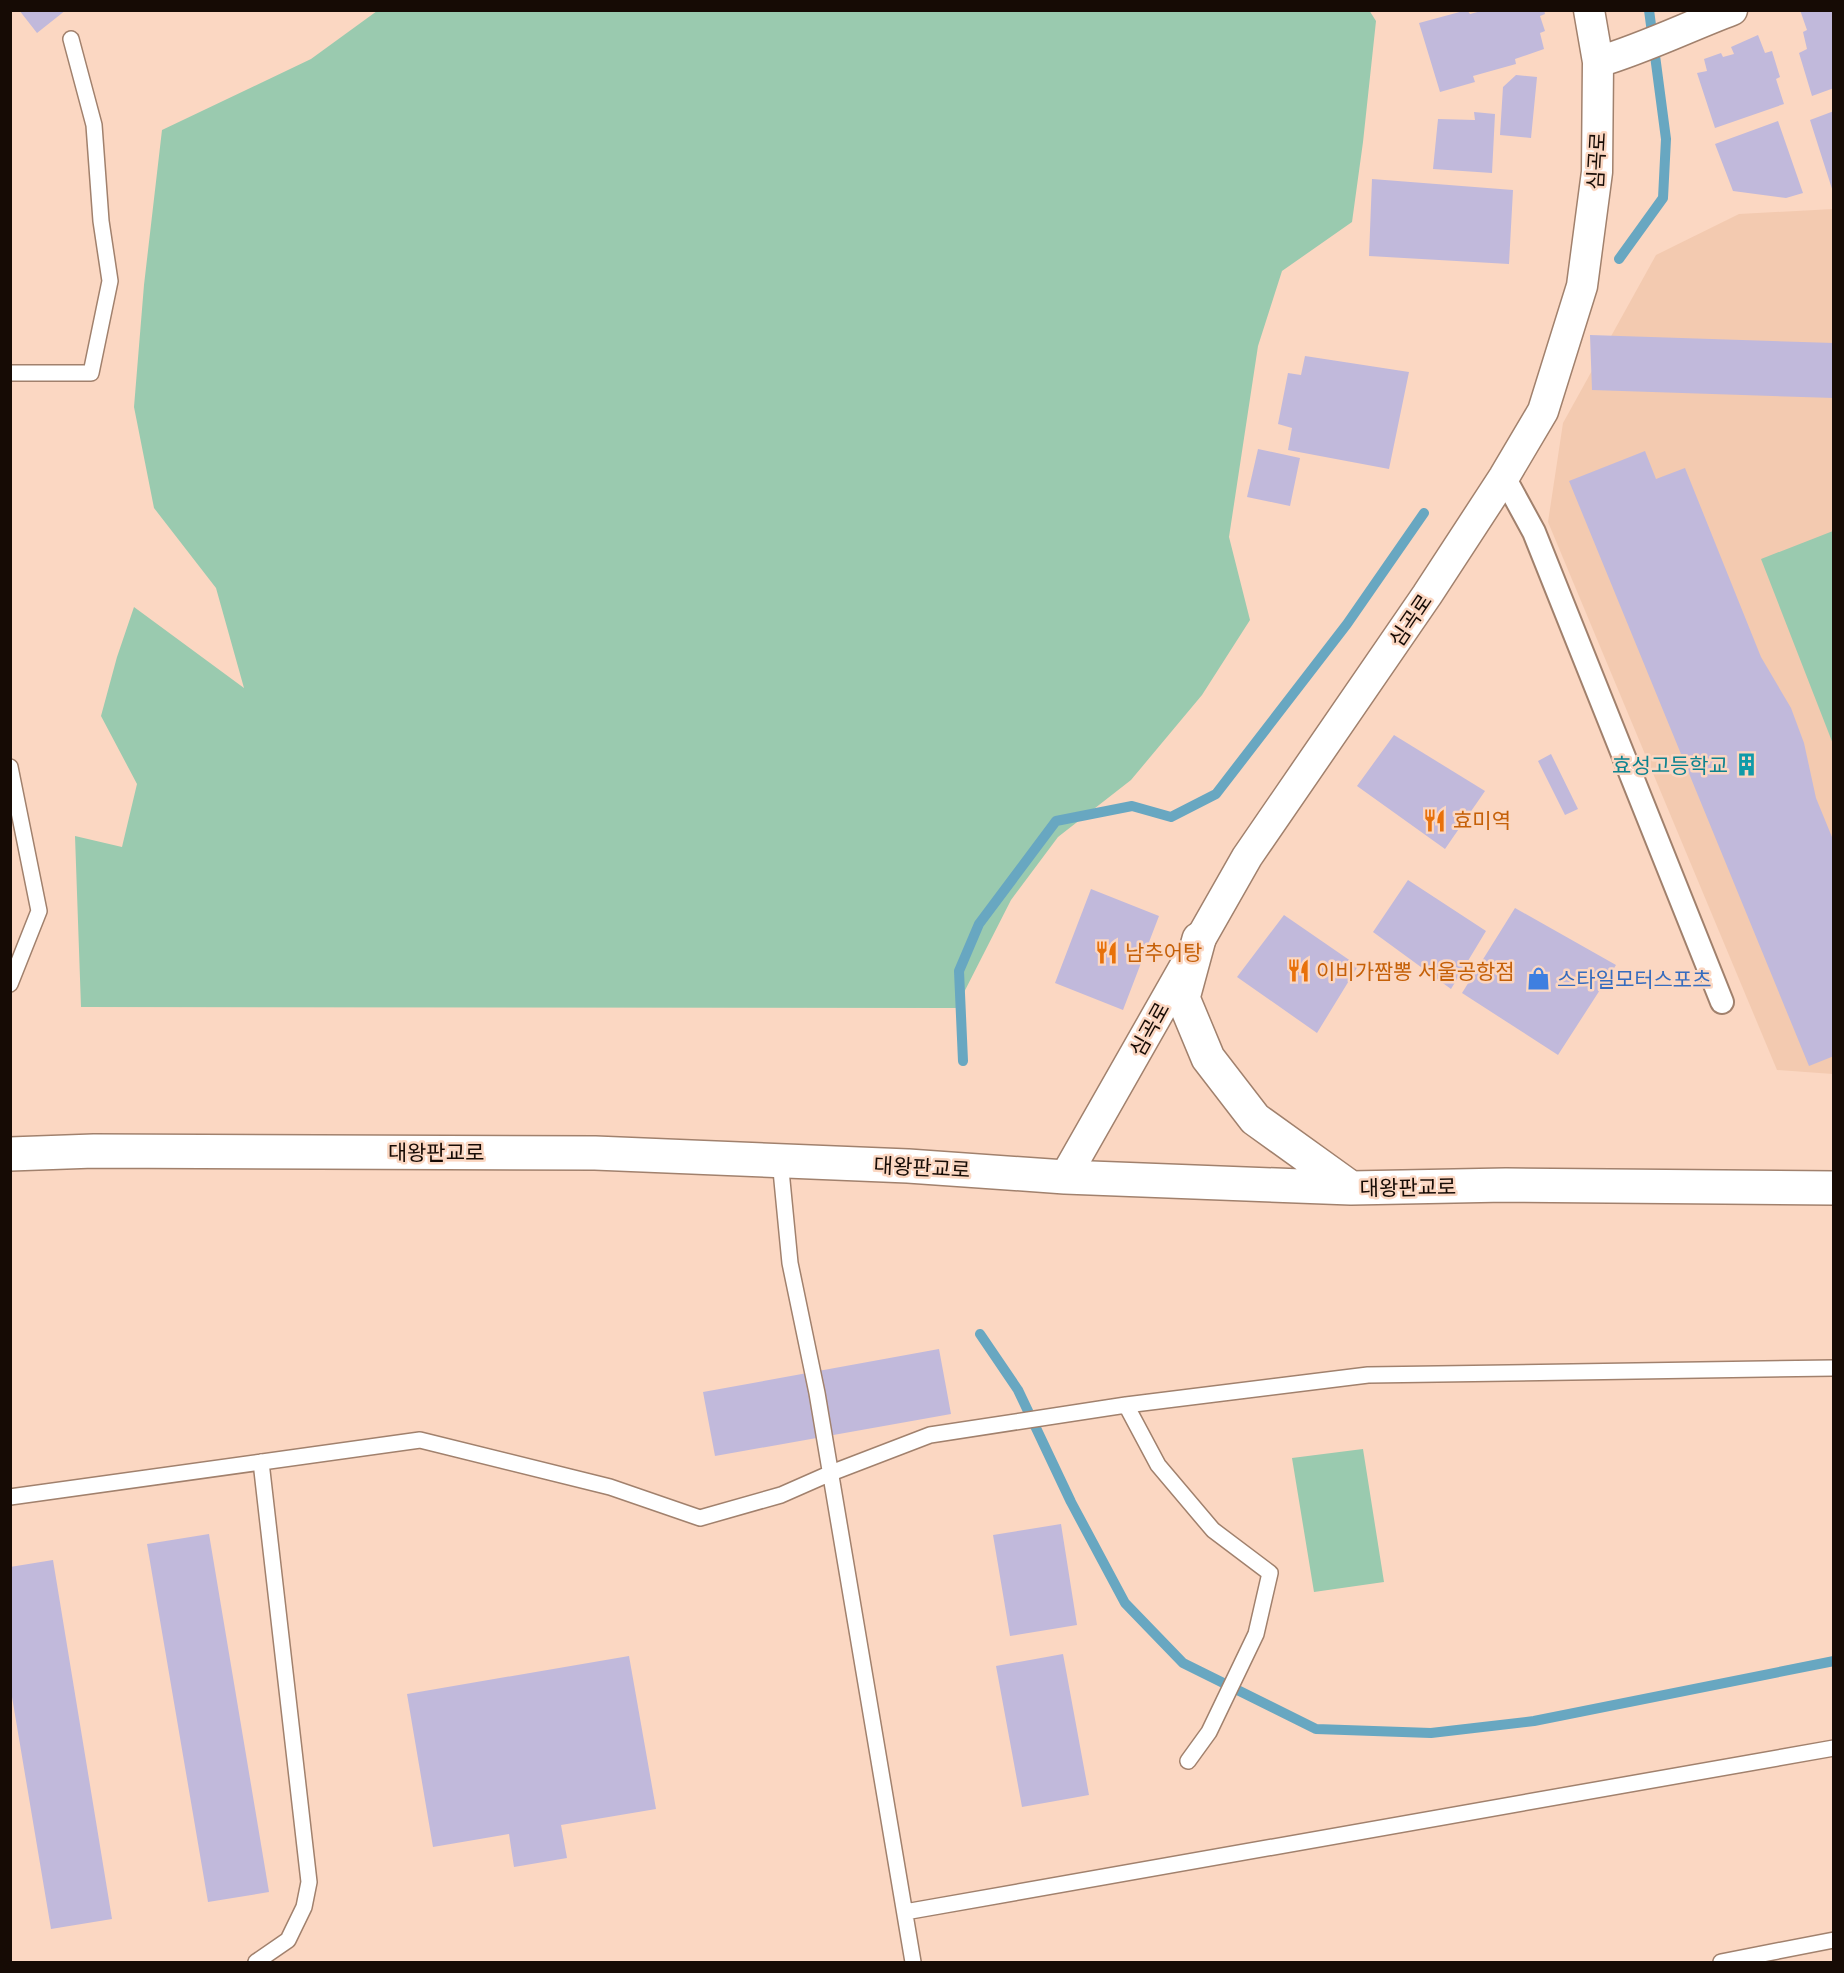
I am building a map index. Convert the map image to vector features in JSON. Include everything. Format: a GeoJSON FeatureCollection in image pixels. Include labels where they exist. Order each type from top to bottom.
{"type":"FeatureCollection","features":[{"type":"Feature","properties":{"kind":"main road"},"geometry":{"type":"LineString","coordinates":[[1199,939],[1183,998],[1208,1058],[1255,1119],[1351,1188]]}},
{"type":"Feature","properties":{"kind":"main road","name":"대왕판교로"},"geometry":{"type":"LineString","coordinates":[[10,1154],[94,1151],[595,1153],[780,1160],[1065,1177],[1351,1188],[1518,1185],[1833,1188]]}},
{"type":"Feature","properties":{"kind":"street","name":"심곡로"},"geometry":{"type":"LineString","coordinates":[[1065,1177],[1247,857],[1363,690],[1504,477],[1543,411],[1582,286],[1612,58],[1589,10]]}},
{"type":"Feature","properties":{"kind":"street"},"geometry":{"type":"LineString","coordinates":[[1612,58],[1678,25],[1732,10]]}},
{"type":"Feature","properties":{"kind":"street"},"geometry":{"type":"LineString","coordinates":[[1504,477],[1533,532],[1722,1002]]}},
{"type":"Feature","properties":{"kind":"lane"},"geometry":{"type":"LineString","coordinates":[[10,373],[91,373],[110,281],[101,221],[94,125],[71,39]]}},
{"type":"Feature","properties":{"kind":"lane"},"geometry":{"type":"LineString","coordinates":[[10,767],[39,911],[10,984]]}},
{"type":"Feature","properties":{"kind":"lane"},"geometry":{"type":"LineString","coordinates":[[780,1160],[790,1263],[817,1393],[913,1962]]}},
{"type":"Feature","properties":{"kind":"lane"},"geometry":{"type":"LineString","coordinates":[[10,1497],[420,1440],[610,1487],[700,1518],[781,1495],[930,1435],[1078,1411],[1368,1375],[1833,1368]]}},
{"type":"Feature","properties":{"kind":"lane"},"geometry":{"type":"LineString","coordinates":[[1126,1405],[1158,1465],[1206,1522],[1213,1530],[1269,1573],[1256,1634],[1209,1732],[1188,1761]]}},
{"type":"Feature","properties":{"kind":"lane"},"geometry":{"type":"LineString","coordinates":[[256,1962],[288,1940],[304,1907],[309,1882],[261,1462]]}},
{"type":"Feature","properties":{"kind":"lane"},"geometry":{"type":"LineString","coordinates":[[905,1912],[1833,1748]]}},
{"type":"Feature","properties":{"kind":"lane"},"geometry":{"type":"LineString","coordinates":[[1721,1962],[1833,1940]]}},
{"type":"Feature","properties":{"kind":"shaded area"},"geometry":{"type":"Polygon","coordinates":[[[1833,209],[1833,1074],[1777,1070],[1548,522],[1563,423],[1656,255],[1739,214],[1833,209]]]}},
{"type":"Feature","properties":{"kind":"green space"},"geometry":{"type":"Polygon","coordinates":[[[1369,10],[1376,21],[1352,222],[1282,271],[1258,346],[1229,537],[1250,620],[1202,695],[1131,780],[1058,837],[1011,900],[956,1008],[81,1007],[75,836],[122,847],[137,784],[101,716],[134,607],[244,688],[216,588],[154,508],[134,407],[144,285],[162,130],[311,59],[377,11],[1369,10]]]}},
{"type":"Feature","properties":{"kind":"green space"},"geometry":{"type":"Polygon","coordinates":[[[1833,531],[1833,744],[1761,559],[1833,531]]]}},
{"type":"Feature","properties":{"kind":"green space"},"geometry":{"type":"Polygon","coordinates":[[[1363,1449],[1384,1582],[1314,1592],[1292,1458],[1363,1449]]]}},
{"type":"Feature","properties":{"kind":"building"},"geometry":{"type":"Polygon","coordinates":[[[19,10],[66,10],[37,33],[19,10]]]}},
{"type":"Feature","properties":{"kind":"building"},"geometry":{"type":"Polygon","coordinates":[[[1467,10],[1470,14],[1485,10],[1544,10],[1545,14],[1540,16],[1545,31],[1540,33],[1544,49],[1515,59],[1516,64],[1473,76],[1475,82],[1440,92],[1419,23],[1467,10]]]}},
{"type":"Feature","properties":{"kind":"building"},"geometry":{"type":"Polygon","coordinates":[[[1800,10],[1834,10],[1834,88],[1812,96],[1799,53],[1807,49],[1803,32],[1807,30],[1800,10]]]}},
{"type":"Feature","properties":{"kind":"building"},"geometry":{"type":"Polygon","coordinates":[[[1758,35],[1765,53],[1772,51],[1780,77],[1776,79],[1784,104],[1715,128],[1697,73],[1707,71],[1704,59],[1721,53],[1723,57],[1734,54],[1731,47],[1758,35]]]}},
{"type":"Feature","properties":{"kind":"building"},"geometry":{"type":"Polygon","coordinates":[[[1516,75],[1537,77],[1531,138],[1500,135],[1503,87],[1516,75]]]}},
{"type":"Feature","properties":{"kind":"building"},"geometry":{"type":"Polygon","coordinates":[[[1834,111],[1834,192],[1833,192],[1810,120],[1834,111]]]}},
{"type":"Feature","properties":{"kind":"building"},"geometry":{"type":"Polygon","coordinates":[[[1474,112],[1495,114],[1492,173],[1433,169],[1438,119],[1475,120],[1474,112]]]}},
{"type":"Feature","properties":{"kind":"building"},"geometry":{"type":"Polygon","coordinates":[[[1778,121],[1803,193],[1786,198],[1733,191],[1715,144],[1778,121]]]}},
{"type":"Feature","properties":{"kind":"building"},"geometry":{"type":"Polygon","coordinates":[[[1372,179],[1513,190],[1509,264],[1369,256],[1372,179]]]}},
{"type":"Feature","properties":{"kind":"building"},"geometry":{"type":"Polygon","coordinates":[[[1590,335],[1834,343],[1834,398],[1592,390],[1590,335]]]}},
{"type":"Feature","properties":{"kind":"building"},"geometry":{"type":"Polygon","coordinates":[[[1305,356],[1409,372],[1389,469],[1288,450],[1292,428],[1278,424],[1288,373],[1301,375],[1305,356]]]}},
{"type":"Feature","properties":{"kind":"building"},"geometry":{"type":"Polygon","coordinates":[[[1258,449],[1300,458],[1290,506],[1247,497],[1258,449]]]}},
{"type":"Feature","properties":{"kind":"building","name":"효성고등학교"},"geometry":{"type":"Polygon","coordinates":[[[1645,451],[1656,479],[1685,468],[1761,657],[1791,708],[1804,743],[1816,798],[1834,842],[1834,1056],[1809,1066],[1569,481],[1645,451]]]}},
{"type":"Feature","properties":{"kind":"building","name":"효미역"},"geometry":{"type":"Polygon","coordinates":[[[1394,735],[1485,791],[1445,849],[1357,786],[1394,735]]]}},
{"type":"Feature","properties":{"kind":"building"},"geometry":{"type":"Polygon","coordinates":[[[1551,754],[1578,809],[1565,815],[1538,761],[1551,754]]]}},
{"type":"Feature","properties":{"kind":"building"},"geometry":{"type":"Polygon","coordinates":[[[1408,880],[1486,931],[1451,989],[1373,932],[1408,880]]]}},
{"type":"Feature","properties":{"kind":"building"},"geometry":{"type":"Polygon","coordinates":[[[1091,889],[1159,916],[1123,1010],[1055,983],[1091,889]]]}},
{"type":"Feature","properties":{"kind":"building","name":"스타일모터스포츠"},"geometry":{"type":"Polygon","coordinates":[[[1515,908],[1616,965],[1558,1055],[1462,993],[1515,908]]]}},
{"type":"Feature","properties":{"kind":"building","name":"이비가짬뽕 서울공항점"},"geometry":{"type":"Polygon","coordinates":[[[1284,915],[1358,966],[1317,1033],[1237,977],[1284,915]]]}},
{"type":"Feature","properties":{"kind":"building"},"geometry":{"type":"Polygon","coordinates":[[[939,1349],[951,1414],[715,1456],[703,1392],[939,1349]]]}},
{"type":"Feature","properties":{"kind":"building"},"geometry":{"type":"Polygon","coordinates":[[[1061,1524],[1077,1625],[1010,1636],[993,1535],[1061,1524]]]}},
{"type":"Feature","properties":{"kind":"building"},"geometry":{"type":"Polygon","coordinates":[[[209,1534],[269,1892],[208,1902],[147,1544],[209,1534]]]}},
{"type":"Feature","properties":{"kind":"building"},"geometry":{"type":"Polygon","coordinates":[[[53,1560],[112,1919],[51,1929],[10,1685],[10,1567],[53,1560]]]}},
{"type":"Feature","properties":{"kind":"building"},"geometry":{"type":"Polygon","coordinates":[[[1063,1654],[1089,1795],[1022,1807],[996,1666],[1063,1654]]]}},
{"type":"Feature","properties":{"kind":"building"},"geometry":{"type":"Polygon","coordinates":[[[629,1656],[656,1809],[561,1825],[567,1858],[514,1867],[509,1834],[433,1847],[407,1694],[629,1656]]]}},
{"type":"Feature","properties":{"kind":"waterway"},"geometry":{"type":"LineString","coordinates":[[1619,259],[1663,198],[1666,139],[1649,10]]}},
{"type":"Feature","properties":{"kind":"waterway"},"geometry":{"type":"LineString","coordinates":[[963,1061],[959,971],[979,924],[1056,821],[1132,806],[1171,817],[1216,794],[1347,624],[1424,513]]}},
{"type":"Feature","properties":{"kind":"waterway"},"geometry":{"type":"LineString","coordinates":[[980,1334],[1018,1390],[1071,1502],[1125,1603],[1183,1663],[1316,1729],[1431,1733],[1534,1721],[1834,1661]]}},
{"type":"Feature","properties":{"kind":"place","name":"효성고등학교"},"geometry":{"type":"Point","coordinates":[1746,765]}},
{"type":"Feature","properties":{"kind":"place","name":"효미역"},"geometry":{"type":"Point","coordinates":[1435,820]}},
{"type":"Feature","properties":{"kind":"place","name":"남추어탕"},"geometry":{"type":"Point","coordinates":[1107,952]}},
{"type":"Feature","properties":{"kind":"place","name":"이비가짬뽕 서울공항점"},"geometry":{"type":"Point","coordinates":[1298,971]}},
{"type":"Feature","properties":{"kind":"place","name":"스타일모터스포츠"},"geometry":{"type":"Point","coordinates":[1539,979]}}]}
